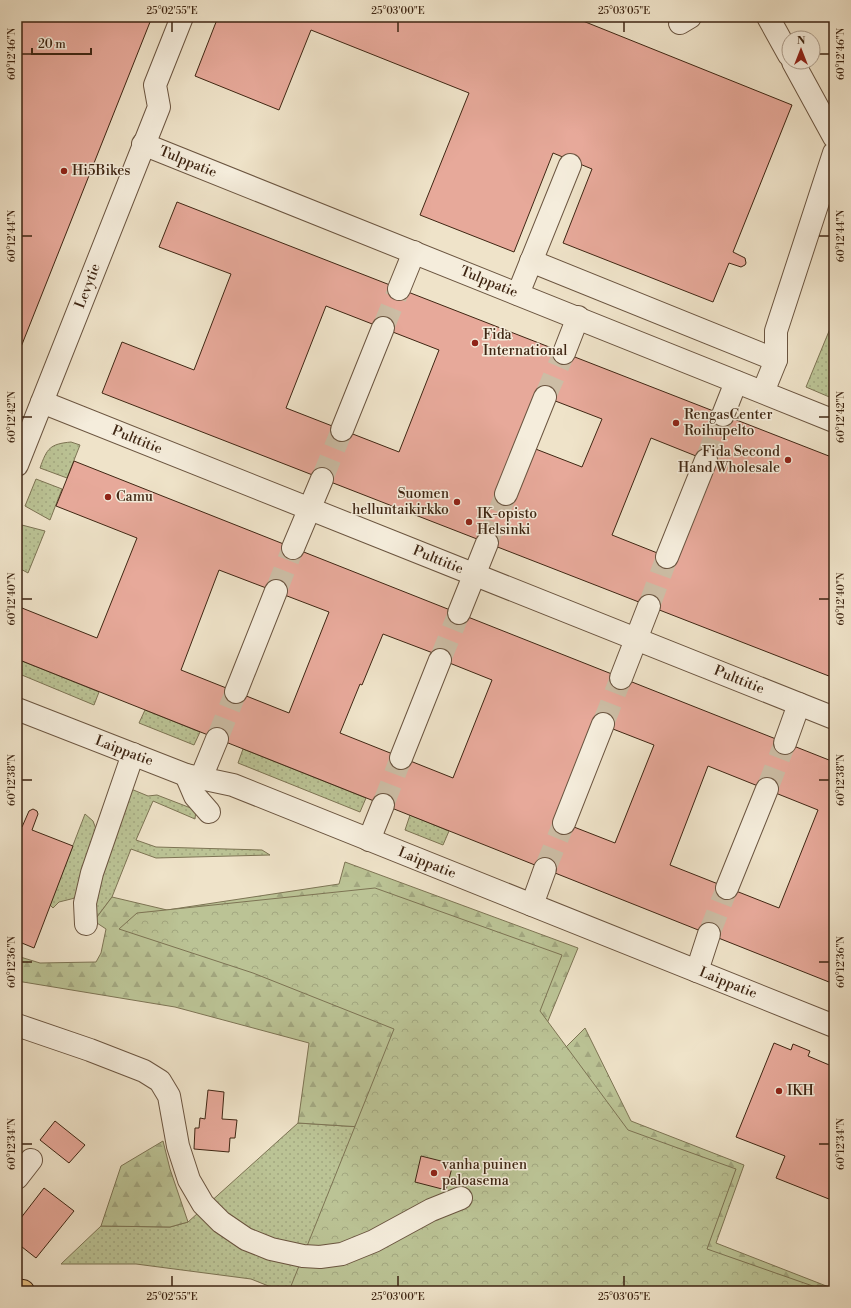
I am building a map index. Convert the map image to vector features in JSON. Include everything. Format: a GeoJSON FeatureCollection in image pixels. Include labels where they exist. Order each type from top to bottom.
{"type":"FeatureCollection","features":[{"type":"Feature","properties":{"kind":"highway"},"geometry":{"type":"LineString","coordinates":[[17,1290],[23,1291]]}},
{"type":"Feature","properties":{"kind":"street","name":"Levytie"},"geometry":{"type":"LineString","coordinates":[[17,465],[143,144],[159,107],[155,85],[182,17]]}},
{"type":"Feature","properties":{"kind":"street"},"geometry":{"type":"LineString","coordinates":[[768,17],[781,41]]}},
{"type":"Feature","properties":{"kind":"street"},"geometry":{"type":"LineString","coordinates":[[797,70],[834,137]]}},
{"type":"Feature","properties":{"kind":"street","name":"Tulppatie"},"geometry":{"type":"LineString","coordinates":[[143,144],[834,421]]}},
{"type":"Feature","properties":{"kind":"street"},"geometry":{"type":"LineString","coordinates":[[763,392],[776,360],[776,330],[834,153]]}},
{"type":"Feature","properties":{"kind":"street"},"geometry":{"type":"LineString","coordinates":[[518,294],[570,165]]}},
{"type":"Feature","properties":{"kind":"street"},"geometry":{"type":"LineString","coordinates":[[399,289],[414,252]]}},
{"type":"Feature","properties":{"kind":"street"},"geometry":{"type":"LineString","coordinates":[[531,261],[776,360]]}},
{"type":"Feature","properties":{"kind":"street"},"geometry":{"type":"LineString","coordinates":[[564,353],[578,318]]}},
{"type":"Feature","properties":{"kind":"street"},"geometry":{"type":"LineString","coordinates":[[342,430],[383,328]]}},
{"type":"Feature","properties":{"kind":"street"},"geometry":{"type":"LineString","coordinates":[[723,415],[736,382]]}},
{"type":"Feature","properties":{"kind":"street"},"geometry":{"type":"LineString","coordinates":[[506,494],[545,397]]}},
{"type":"Feature","properties":{"kind":"street","name":"Pulttitie"},"geometry":{"type":"LineString","coordinates":[[42,402],[834,718]]}},
{"type":"Feature","properties":{"kind":"street"},"geometry":{"type":"LineString","coordinates":[[667,557],[706,460]]}},
{"type":"Feature","properties":{"kind":"street"},"geometry":{"type":"LineString","coordinates":[[293,548],[322,479]]}},
{"type":"Feature","properties":{"kind":"street"},"geometry":{"type":"LineString","coordinates":[[459,613],[487,543]]}},
{"type":"Feature","properties":{"kind":"street"},"geometry":{"type":"LineString","coordinates":[[236,692],[276,591]]}},
{"type":"Feature","properties":{"kind":"street"},"geometry":{"type":"LineString","coordinates":[[621,678],[649,606]]}},
{"type":"Feature","properties":{"kind":"street"},"geometry":{"type":"LineString","coordinates":[[401,758],[440,660]]}},
{"type":"Feature","properties":{"kind":"street"},"geometry":{"type":"LineString","coordinates":[[785,743],[799,704]]}},
{"type":"Feature","properties":{"kind":"street","name":"Laippatie"},"geometry":{"type":"LineString","coordinates":[[17,709],[193,776],[233,785],[834,1026]]}},
{"type":"Feature","properties":{"kind":"street"},"geometry":{"type":"LineString","coordinates":[[564,822],[603,724]]}},
{"type":"Feature","properties":{"kind":"street"},"geometry":{"type":"LineString","coordinates":[[208,812],[195,796],[193,776],[217,738]]}},
{"type":"Feature","properties":{"kind":"street"},"geometry":{"type":"LineString","coordinates":[[86,924],[85,903],[92,872],[132,754]]}},
{"type":"Feature","properties":{"kind":"street"},"geometry":{"type":"LineString","coordinates":[[727,888],[767,790]]}},
{"type":"Feature","properties":{"kind":"street"},"geometry":{"type":"LineString","coordinates":[[369,840],[383,804]]}},
{"type":"Feature","properties":{"kind":"street"},"geometry":{"type":"LineString","coordinates":[[532,905],[545,869]]}},
{"type":"Feature","properties":{"kind":"street"},"geometry":{"type":"LineString","coordinates":[[697,971],[709,934]]}},
{"type":"Feature","properties":{"kind":"street"},"geometry":{"type":"LineString","coordinates":[[17,1026],[90,1050],[144,1071],[160,1081],[169,1096],[178,1146],[189,1180],[203,1204],[221,1222],[246,1239],[271,1249],[303,1256],[320,1257],[342,1254],[374,1241],[431,1210],[462,1198]]}},
{"type":"Feature","properties":{"kind":"street"},"geometry":{"type":"LineString","coordinates":[[17,1178],[31,1160]]}},
{"type":"Feature","properties":{"kind":"green space"},"geometry":{"type":"Polygon","coordinates":[[[834,319],[834,399],[806,387],[834,319]]]}},
{"type":"Feature","properties":{"kind":"green space"},"geometry":{"type":"Polygon","coordinates":[[[71,442],[80,445],[67,478],[40,468],[50,448],[58,444],[71,442]]]}},
{"type":"Feature","properties":{"kind":"green space"},"geometry":{"type":"Polygon","coordinates":[[[36,479],[62,489],[50,520],[25,506],[36,479]]]}},
{"type":"Feature","properties":{"kind":"green space"},"geometry":{"type":"Polygon","coordinates":[[[18,524],[45,531],[28,573],[17,567],[18,524]]]}},
{"type":"Feature","properties":{"kind":"green space"},"geometry":{"type":"Polygon","coordinates":[[[17,659],[99,692],[94,705],[17,673],[17,659]]]}},
{"type":"Feature","properties":{"kind":"green space"},"geometry":{"type":"Polygon","coordinates":[[[145,710],[200,732],[194,745],[139,723],[145,710]]]}},
{"type":"Feature","properties":{"kind":"green space"},"geometry":{"type":"Polygon","coordinates":[[[243,749],[366,798],[360,812],[238,763],[243,749]]]}},
{"type":"Feature","properties":{"kind":"green space"},"geometry":{"type":"Polygon","coordinates":[[[131,789],[148,796],[157,795],[196,810],[195,819],[153,801],[136,840],[156,847],[262,850],[270,855],[156,858],[131,849],[112,897],[94,921],[95,899],[131,789]]]}},
{"type":"Feature","properties":{"kind":"green space"},"geometry":{"type":"Polygon","coordinates":[[[85,814],[93,821],[96,829],[75,898],[59,902],[53,908],[50,905],[85,814]]]}},
{"type":"Feature","properties":{"kind":"green space"},"geometry":{"type":"Polygon","coordinates":[[[410,815],[449,831],[443,845],[405,830],[410,815]]]}},
{"type":"Feature","properties":{"kind":"green space"},"geometry":{"type":"Polygon","coordinates":[[[345,862],[578,948],[541,1038],[554,1059],[585,1028],[631,1121],[744,1165],[716,1243],[834,1289],[834,1291],[514,1291],[424,1131],[298,1123],[309,1043],[175,1007],[17,981],[17,956],[40,963],[96,962],[101,953],[106,929],[94,921],[112,897],[167,910],[339,884],[345,862]]]}},
{"type":"Feature","properties":{"kind":"green space"},"geometry":{"type":"Polygon","coordinates":[[[375,888],[562,955],[540,1011],[628,1130],[736,1169],[707,1249],[827,1291],[289,1291],[394,1029],[253,973],[119,929],[137,913],[375,888]]]}},
{"type":"Feature","properties":{"kind":"green space"},"geometry":{"type":"Polygon","coordinates":[[[298,1123],[424,1131],[514,1291],[281,1291],[251,1279],[136,1264],[61,1264],[101,1226],[170,1227],[188,1222],[298,1123]]]}},
{"type":"Feature","properties":{"kind":"green space"},"geometry":{"type":"Polygon","coordinates":[[[163,1141],[170,1169],[188,1222],[170,1227],[101,1226],[121,1166],[163,1141]]]}},
{"type":"Feature","properties":{"kind":"building"},"geometry":{"type":"Polygon","coordinates":[[[17,17],[152,17],[17,357],[17,17]]]}},
{"type":"Feature","properties":{"kind":"building"},"geometry":{"type":"Polygon","coordinates":[[[218,17],[573,17],[792,105],[733,252],[745,258],[746,263],[741,267],[729,263],[713,302],[563,243],[592,169],[553,153],[514,252],[420,215],[469,93],[311,30],[279,110],[195,76],[218,17]]]}},
{"type":"Feature","properties":{"kind":"building"},"geometry":{"type":"Polygon","coordinates":[[[177,202],[834,458],[834,678],[102,393],[122,342],[194,370],[231,274],[159,247],[177,202]],[[326,306],[286,408],[399,452],[439,350],[326,306]],[[545,397],[533,448],[582,467],[602,419],[545,397]],[[651,438],[612,535],[675,560],[706,460],[651,438]]]}},
{"type":"Feature","properties":{"kind":"building"},"geometry":{"type":"Polygon","coordinates":[[[74,461],[834,762],[834,984],[17,659],[17,606],[97,638],[137,538],[56,506],[74,461]],[[219,570],[181,670],[289,713],[329,612],[219,570]],[[383,634],[362,685],[360,684],[340,733],[453,778],[492,680],[432,656],[433,653],[383,634]],[[595,722],[556,820],[615,843],[654,745],[595,722]],[[708,766],[670,865],[779,908],[818,810],[708,766]]]}},
{"type":"Feature","properties":{"kind":"building"},"geometry":{"type":"Polygon","coordinates":[[[33,809],[37,811],[38,814],[32,830],[73,846],[34,948],[17,941],[17,825],[22,827],[29,811],[33,809]]]}},
{"type":"Feature","properties":{"kind":"building"},"geometry":{"type":"Polygon","coordinates":[[[774,1043],[791,1050],[793,1044],[810,1051],[808,1056],[834,1067],[834,1201],[776,1178],[785,1156],[736,1137],[774,1043]]]}},
{"type":"Feature","properties":{"kind":"building"},"geometry":{"type":"Polygon","coordinates":[[[208,1090],[224,1092],[222,1119],[237,1120],[235,1138],[230,1138],[229,1152],[194,1149],[195,1128],[199,1128],[200,1118],[205,1119],[208,1090]]]}},
{"type":"Feature","properties":{"kind":"building"},"geometry":{"type":"Polygon","coordinates":[[[55,1121],[85,1145],[69,1163],[40,1140],[55,1121]]]}},
{"type":"Feature","properties":{"kind":"building","name":"vanha puinen paloasema"},"geometry":{"type":"Polygon","coordinates":[[[421,1156],[453,1164],[446,1190],[415,1182],[421,1156]]]}},
{"type":"Feature","properties":{"kind":"building"},"geometry":{"type":"Polygon","coordinates":[[[44,1188],[74,1211],[36,1258],[17,1243],[17,1223],[44,1188]]]}},
{"type":"Feature","properties":{"kind":"tunnel"},"geometry":{"type":"LineString","coordinates":[[383,328],[399,289]]}},
{"type":"Feature","properties":{"kind":"tunnel"},"geometry":{"type":"LineString","coordinates":[[545,397],[564,353]]}},
{"type":"Feature","properties":{"kind":"tunnel"},"geometry":{"type":"LineString","coordinates":[[706,460],[723,415]]}},
{"type":"Feature","properties":{"kind":"tunnel"},"geometry":{"type":"LineString","coordinates":[[322,479],[342,430]]}},
{"type":"Feature","properties":{"kind":"tunnel"},"geometry":{"type":"LineString","coordinates":[[487,543],[506,494]]}},
{"type":"Feature","properties":{"kind":"tunnel"},"geometry":{"type":"LineString","coordinates":[[276,591],[293,548]]}},
{"type":"Feature","properties":{"kind":"tunnel"},"geometry":{"type":"LineString","coordinates":[[649,606],[667,557]]}},
{"type":"Feature","properties":{"kind":"tunnel"},"geometry":{"type":"LineString","coordinates":[[440,660],[459,613]]}},
{"type":"Feature","properties":{"kind":"tunnel"},"geometry":{"type":"LineString","coordinates":[[603,724],[621,678]]}},
{"type":"Feature","properties":{"kind":"tunnel"},"geometry":{"type":"LineString","coordinates":[[217,739],[236,692]]}},
{"type":"Feature","properties":{"kind":"tunnel"},"geometry":{"type":"LineString","coordinates":[[767,789],[785,743]]}},
{"type":"Feature","properties":{"kind":"tunnel"},"geometry":{"type":"LineString","coordinates":[[383,805],[401,758]]}},
{"type":"Feature","properties":{"kind":"tunnel"},"geometry":{"type":"LineString","coordinates":[[545,869],[564,823]]}},
{"type":"Feature","properties":{"kind":"tunnel"},"geometry":{"type":"LineString","coordinates":[[709,934],[727,888]]}},
{"type":"Feature","properties":{"kind":"place","name":"Hi5Bikes"},"geometry":{"type":"Point","coordinates":[64,171]}},
{"type":"Feature","properties":{"kind":"place","name":"Fida International"},"geometry":{"type":"Point","coordinates":[475,343]}},
{"type":"Feature","properties":{"kind":"place","name":"RengasCenter Roihupelto"},"geometry":{"type":"Point","coordinates":[676,423]}},
{"type":"Feature","properties":{"kind":"place","name":"Fida Second Hand Wholesale"},"geometry":{"type":"Point","coordinates":[788,460]}},
{"type":"Feature","properties":{"kind":"place","name":"Camu"},"geometry":{"type":"Point","coordinates":[108,497]}},
{"type":"Feature","properties":{"kind":"place","name":"Suomen helluntaikirkko"},"geometry":{"type":"Point","coordinates":[457,502]}},
{"type":"Feature","properties":{"kind":"place","name":"IK-opisto Helsinki"},"geometry":{"type":"Point","coordinates":[469,522]}},
{"type":"Feature","properties":{"kind":"place","name":"IKH"},"geometry":{"type":"Point","coordinates":[779,1091]}},
{"type":"Feature","properties":{"kind":"place","name":"vanha puinen paloasema"},"geometry":{"type":"Point","coordinates":[434,1173]}}]}
